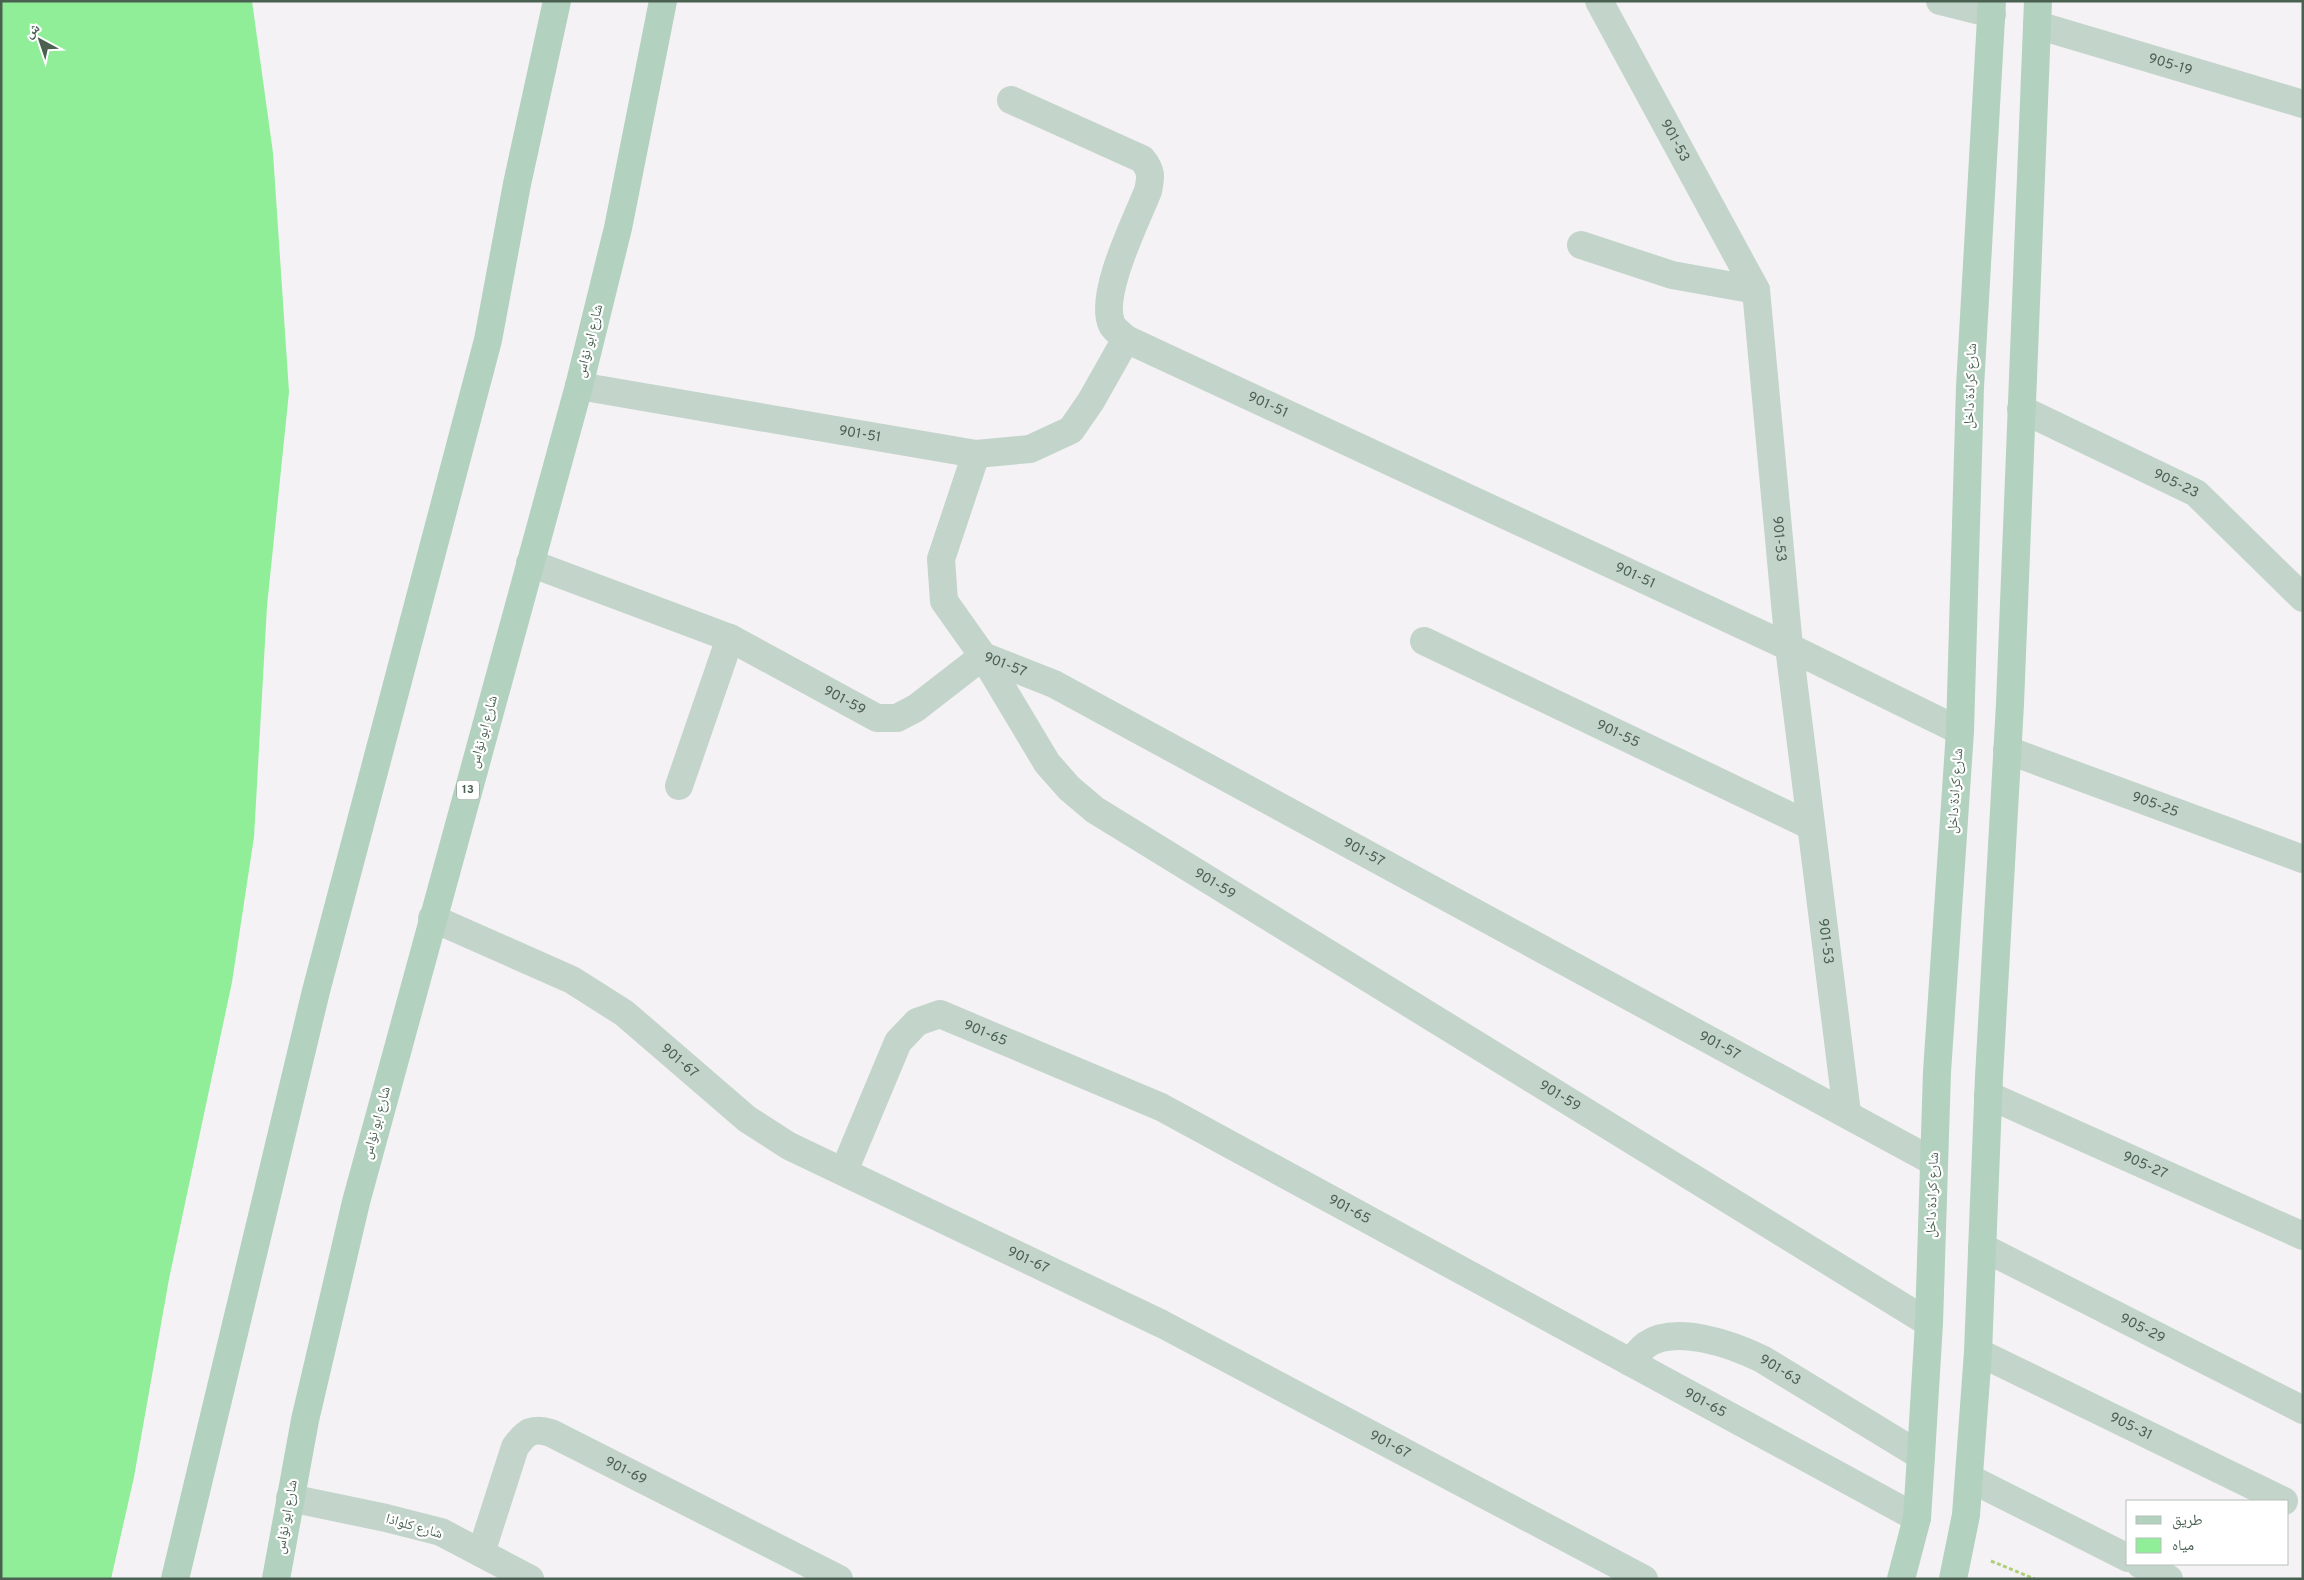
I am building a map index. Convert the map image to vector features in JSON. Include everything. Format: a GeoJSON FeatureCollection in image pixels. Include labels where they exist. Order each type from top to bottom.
{"type":"FeatureCollection","features":[{"type":"Feature","properties":{"kind":"main road"},"geometry":{"type":"LineString","coordinates":[[175,1579],[316,991],[488,340],[517,184],[557,1]]}},
{"type":"Feature","properties":{"kind":"main road","name":"شارع ابو نؤاس"},"geometry":{"type":"LineString","coordinates":[[276,1579],[307,1411],[347,1238],[432,918],[579,386],[618,228],[663,1]]}},
{"type":"Feature","properties":{"kind":"main road","name":"شارع كرادة داخل"},"geometry":{"type":"LineString","coordinates":[[1902,1579],[1917,1518],[1922,1456],[1938,1072],[1960,731],[1970,387],[1992,8]]}},
{"type":"Feature","properties":{"kind":"main road"},"geometry":{"type":"LineString","coordinates":[[1956,1568],[1966,1515],[1978,1352],[1988,1095],[2007,750],[2037,13]]}},
{"type":"Feature","properties":{"kind":"street","name":"901-53"},"geometry":{"type":"LineString","coordinates":[[1599,1],[1756,290],[1789,646],[1847,1113]]}},
{"type":"Feature","properties":{"kind":"street"},"geometry":{"type":"LineString","coordinates":[[1940,1],[1992,8]]}},
{"type":"Feature","properties":{"kind":"street","name":"905-19"},"geometry":{"type":"LineString","coordinates":[[2037,13],[2303,104]]}},
{"type":"Feature","properties":{"kind":"street"},"geometry":{"type":"LineString","coordinates":[[1012,100],[1142,159],[1150,168],[1151,178],[1148,191],[1111,287],[1109,304],[1112,325],[1126,340]]}},
{"type":"Feature","properties":{"kind":"street"},"geometry":{"type":"LineString","coordinates":[[1581,245],[1672,276],[1756,290]]}},
{"type":"Feature","properties":{"kind":"street","name":"901-51"},"geometry":{"type":"LineString","coordinates":[[579,386],[976,454],[1030,450],[1071,430],[1092,401],[1126,340],[1789,646],[1960,731]]}},
{"type":"Feature","properties":{"kind":"street","name":"905-23"},"geometry":{"type":"LineString","coordinates":[[2021,410],[2196,493],[2303,598]]}},
{"type":"Feature","properties":{"kind":"street","name":"901-57"},"geometry":{"type":"LineString","coordinates":[[976,454],[941,558],[944,601],[983,656],[1054,684],[1847,1113],[1934,1162]]}},
{"type":"Feature","properties":{"kind":"street","name":"901-59"},"geometry":{"type":"LineString","coordinates":[[530,563],[730,638],[877,718],[897,718],[916,708],[983,656],[1047,763],[1069,788],[1095,810],[1929,1323]]}},
{"type":"Feature","properties":{"kind":"street"},"geometry":{"type":"LineString","coordinates":[[679,786],[730,638]]}},
{"type":"Feature","properties":{"kind":"street","name":"901-55"},"geometry":{"type":"LineString","coordinates":[[1424,640],[1811,826]]}},
{"type":"Feature","properties":{"kind":"street","name":"905-25"},"geometry":{"type":"LineString","coordinates":[[2007,750],[2303,859]]}},
{"type":"Feature","properties":{"kind":"street","name":"901-67"},"geometry":{"type":"LineString","coordinates":[[432,918],[572,980],[624,1013],[747,1119],[789,1146],[1162,1324],[1644,1579]]}},
{"type":"Feature","properties":{"kind":"street","name":"901-65"},"geometry":{"type":"LineString","coordinates":[[844,1171],[898,1042],[917,1022],[940,1014],[1161,1108],[1917,1518]]}},
{"type":"Feature","properties":{"kind":"street","name":"905-27"},"geometry":{"type":"LineString","coordinates":[[1988,1095],[2303,1236]]}},
{"type":"Feature","properties":{"kind":"street","name":"905-29"},"geometry":{"type":"LineString","coordinates":[[1982,1247],[2303,1410]]}},
{"type":"Feature","properties":{"kind":"street","name":"901-63"},"geometry":{"type":"LineString","coordinates":[[1630,1362],[1647,1344],[1671,1337],[1710,1340],[1741,1349],[1762,1359],[1922,1456]]}},
{"type":"Feature","properties":{"kind":"street","name":"905-31"},"geometry":{"type":"LineString","coordinates":[[1978,1352],[2282,1500]]}},
{"type":"Feature","properties":{"kind":"street","name":"901-69"},"geometry":{"type":"LineString","coordinates":[[482,1553],[515,1447],[525,1434],[539,1429],[551,1432],[839,1579]]}},
{"type":"Feature","properties":{"kind":"street"},"geometry":{"type":"LineString","coordinates":[[1969,1478],[2126,1557]]}},
{"type":"Feature","properties":{"kind":"street","name":"شارع كلواذا"},"geometry":{"type":"LineString","coordinates":[[290,1498],[386,1518],[441,1532],[530,1579]]}},
{"type":"Feature","properties":{"kind":"street"},"geometry":{"type":"LineString","coordinates":[[2289,1504],[2303,1511]]}},
{"type":"Feature","properties":{"kind":"street"},"geometry":{"type":"LineString","coordinates":[[2142,1565],[2170,1579]]}},
{"type":"Feature","properties":{"kind":"path"},"geometry":{"type":"LineString","coordinates":[[1956,1568],[1996,1562],[2035,1579]]}},
{"type":"Feature","properties":{"kind":"water"},"geometry":{"type":"Polygon","coordinates":[[[1,1],[252,1],[273,153],[289,392],[267,606],[254,837],[232,982],[169,1279],[134,1477],[111,1579],[1,1579],[1,1]]]}}]}
